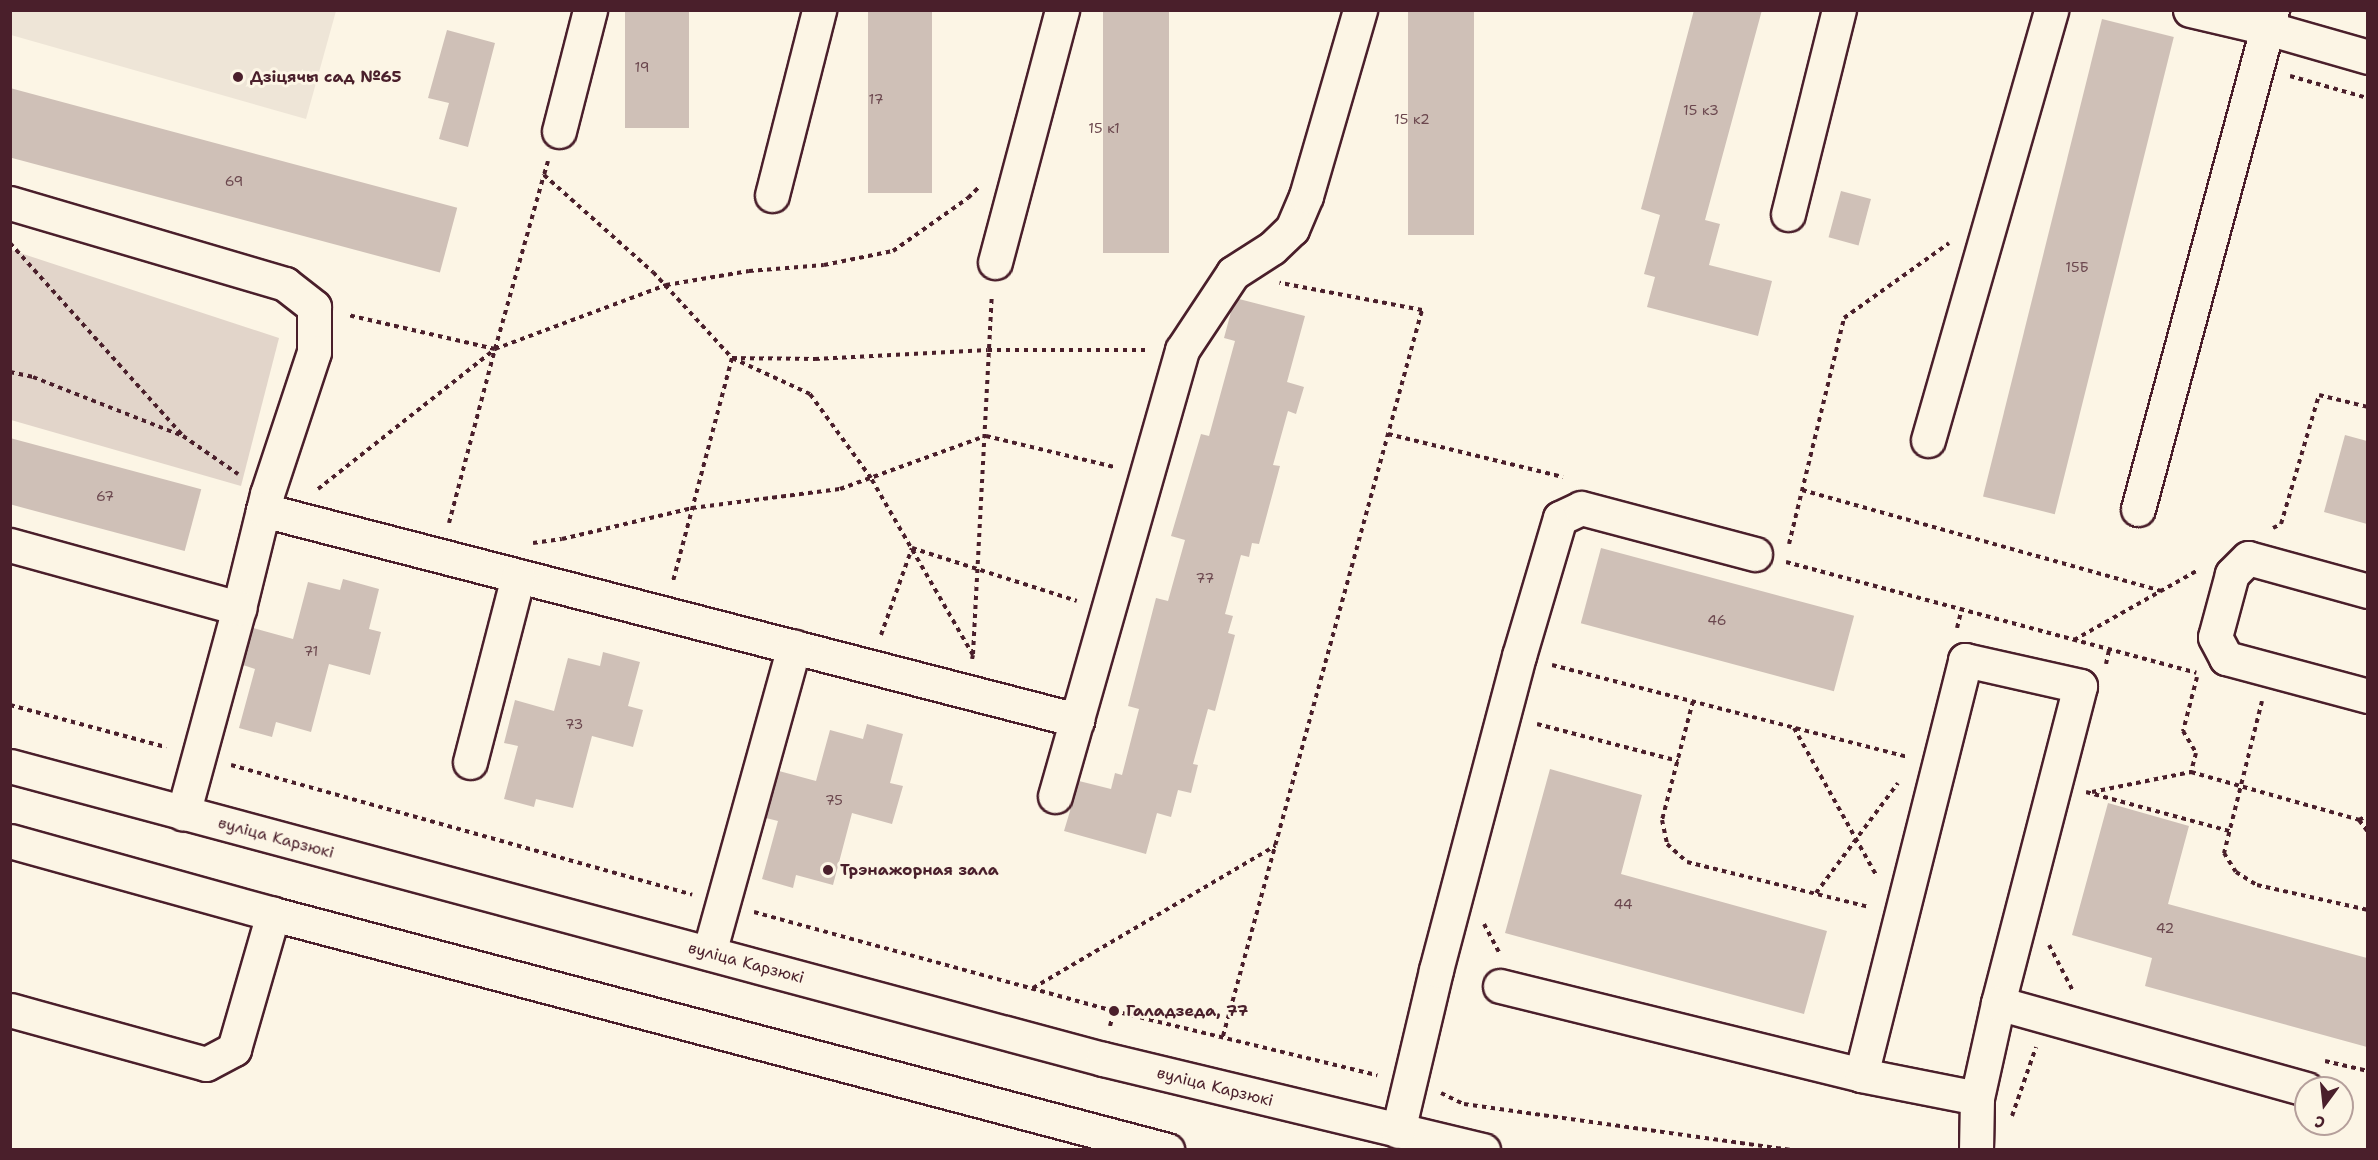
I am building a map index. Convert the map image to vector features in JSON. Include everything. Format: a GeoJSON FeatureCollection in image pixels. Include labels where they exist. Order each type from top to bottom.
{"type":"FeatureCollection","features":[{"type":"Feature","properties":{"kind":"street"},"geometry":{"type":"LineString","coordinates":[[559,131],[590,10]]}},
{"type":"Feature","properties":{"kind":"street"},"geometry":{"type":"LineString","coordinates":[[772,195],[819,10]]}},
{"type":"Feature","properties":{"kind":"street"},"geometry":{"type":"LineString","coordinates":[[994,262],[1062,10]]}},
{"type":"Feature","properties":{"kind":"street"},"geometry":{"type":"LineString","coordinates":[[1055,796],[1182,350],[1233,273],[1272,248],[1292,229],[1306,196],[1359,10]]}},
{"type":"Feature","properties":{"kind":"street"},"geometry":{"type":"LineString","coordinates":[[1788,214],[1839,10]]}},
{"type":"Feature","properties":{"kind":"street"},"geometry":{"type":"LineString","coordinates":[[1928,440],[1996,209],[2051,10]]}},
{"type":"Feature","properties":{"kind":"street"},"geometry":{"type":"LineString","coordinates":[[2190,10],[2269,19],[2367,57]]}},
{"type":"Feature","properties":{"kind":"street"},"geometry":{"type":"LineString","coordinates":[[2138,509],[2269,19]]}},
{"type":"Feature","properties":{"kind":"street"},"geometry":{"type":"LineString","coordinates":[[10,203],[285,284],[314,307],[314,352],[271,507],[239,608],[183,814]]}},
{"type":"Feature","properties":{"kind":"street"},"geometry":{"type":"LineString","coordinates":[[271,507],[440,556],[1077,720]]}},
{"type":"Feature","properties":{"kind":"street"},"geometry":{"type":"LineString","coordinates":[[1398,1131],[1436,970],[1519,656],[1560,518],[1581,508],[1755,554]]}},
{"type":"Feature","properties":{"kind":"street"},"geometry":{"type":"LineString","coordinates":[[10,544],[239,608]]}},
{"type":"Feature","properties":{"kind":"street"},"geometry":{"type":"LineString","coordinates":[[2367,591],[2248,558],[2232,574],[2215,637],[2226,658],[2367,696]]}},
{"type":"Feature","properties":{"kind":"street"},"geometry":{"type":"LineString","coordinates":[[470,762],[518,576]]}},
{"type":"Feature","properties":{"kind":"street"},"geometry":{"type":"LineString","coordinates":[[709,953],[794,647]]}},
{"type":"Feature","properties":{"kind":"street"},"geometry":{"type":"LineString","coordinates":[[1861,1075],[1877,1003],[1903,916],[1965,660],[2080,686],[1998,1003],[1977,1098],[1976,1149]]}},
{"type":"Feature","properties":{"kind":"street","name":"вуліца Карзюкі"},"geometry":{"type":"LineString","coordinates":[[10,766],[1103,1059],[1398,1131],[1483,1149]]}},
{"type":"Feature","properties":{"kind":"street"},"geometry":{"type":"LineString","coordinates":[[10,842],[1080,1129],[1167,1149]]}},
{"type":"Feature","properties":{"kind":"street"},"geometry":{"type":"LineString","coordinates":[[10,1010],[206,1064],[234,1049],[273,914]]}},
{"type":"Feature","properties":{"kind":"street"},"geometry":{"type":"LineString","coordinates":[[1500,971],[1861,1075],[1977,1098]]}},
{"type":"Feature","properties":{"kind":"street"},"geometry":{"type":"LineString","coordinates":[[1998,1003],[2294,1086]]}},
{"type":"Feature","properties":{"kind":"path"},"geometry":{"type":"LineString","coordinates":[[2257,67],[2367,98]]}},
{"type":"Feature","properties":{"kind":"path"},"geometry":{"type":"LineString","coordinates":[[440,556],[495,349],[544,175],[559,131]]}},
{"type":"Feature","properties":{"kind":"path"},"geometry":{"type":"LineString","coordinates":[[544,175],[666,285],[732,358],[810,394],[871,478],[973,655]]}},
{"type":"Feature","properties":{"kind":"path"},"geometry":{"type":"LineString","coordinates":[[10,243],[183,436],[271,507],[495,349],[666,285],[749,271],[824,265],[893,251],[968,198],[983,183]]}},
{"type":"Feature","properties":{"kind":"path"},"geometry":{"type":"LineString","coordinates":[[1996,209],[1844,318],[1784,562],[2198,673],[2183,731],[2196,753],[2191,772]]}},
{"type":"Feature","properties":{"kind":"path"},"geometry":{"type":"LineString","coordinates":[[963,690],[973,655],[994,262]]}},
{"type":"Feature","properties":{"kind":"path"},"geometry":{"type":"LineString","coordinates":[[1224,1036],[1422,310],[1233,273]]}},
{"type":"Feature","properties":{"kind":"path"},"geometry":{"type":"LineString","coordinates":[[314,307],[495,349]]}},
{"type":"Feature","properties":{"kind":"path"},"geometry":{"type":"LineString","coordinates":[[732,358],[815,359],[988,350],[1182,350]]}},
{"type":"Feature","properties":{"kind":"path"},"geometry":{"type":"LineString","coordinates":[[664,613],[732,358]]}},
{"type":"Feature","properties":{"kind":"path"},"geometry":{"type":"LineString","coordinates":[[10,372],[33,376],[183,436]]}},
{"type":"Feature","properties":{"kind":"path"},"geometry":{"type":"LineString","coordinates":[[2271,530],[2281,524],[2319,395],[2367,407]]}},
{"type":"Feature","properties":{"kind":"path"},"geometry":{"type":"LineString","coordinates":[[529,543],[562,538],[692,508],[840,489],[986,436],[1146,474]]}},
{"type":"Feature","properties":{"kind":"path"},"geometry":{"type":"LineString","coordinates":[[1802,490],[2161,591]]}},
{"type":"Feature","properties":{"kind":"path"},"geometry":{"type":"LineString","coordinates":[[912,548],[1108,611]]}},
{"type":"Feature","properties":{"kind":"path"},"geometry":{"type":"LineString","coordinates":[[870,667],[912,548]]}},
{"type":"Feature","properties":{"kind":"path"},"geometry":{"type":"LineString","coordinates":[[2074,640],[2201,568]]}},
{"type":"Feature","properties":{"kind":"path"},"geometry":{"type":"LineString","coordinates":[[1957,630],[1962,608]]}},
{"type":"Feature","properties":{"kind":"path"},"geometry":{"type":"LineString","coordinates":[[1519,656],[1916,758]]}},
{"type":"Feature","properties":{"kind":"path"},"geometry":{"type":"LineString","coordinates":[[2265,690],[2224,854],[2236,872],[2257,885],[2367,910]]}},
{"type":"Feature","properties":{"kind":"path"},"geometry":{"type":"LineString","coordinates":[[1693,701],[1662,820],[1667,844],[1687,862],[1870,907]]}},
{"type":"Feature","properties":{"kind":"path"},"geometry":{"type":"LineString","coordinates":[[10,705],[1114,1011],[1427,1086],[1464,1104],[1793,1149]]}},
{"type":"Feature","properties":{"kind":"path"},"geometry":{"type":"LineString","coordinates":[[1533,723],[1678,761]]}},
{"type":"Feature","properties":{"kind":"path"},"geometry":{"type":"LineString","coordinates":[[1794,728],[1880,881]]}},
{"type":"Feature","properties":{"kind":"path"},"geometry":{"type":"LineString","coordinates":[[2089,793],[2191,772],[2359,820],[2367,831]]}},
{"type":"Feature","properties":{"kind":"path"},"geometry":{"type":"LineString","coordinates":[[1816,893],[1903,776]]}},
{"type":"Feature","properties":{"kind":"path"},"geometry":{"type":"LineString","coordinates":[[2080,791],[2230,831]]}},
{"type":"Feature","properties":{"kind":"path"},"geometry":{"type":"LineString","coordinates":[[2359,820],[2367,815]]}},
{"type":"Feature","properties":{"kind":"path"},"geometry":{"type":"LineString","coordinates":[[1032,988],[1275,846]]}},
{"type":"Feature","properties":{"kind":"path"},"geometry":{"type":"LineString","coordinates":[[1479,916],[1500,971]]}},
{"type":"Feature","properties":{"kind":"shaded area","name":"Дзіцячы сад №65"},"geometry":{"type":"Polygon","coordinates":[[[10,11],[336,11],[306,119],[11,35],[10,11]]]}},
{"type":"Feature","properties":{"kind":"shaded area"},"geometry":{"type":"Polygon","coordinates":[[[11,250],[279,338],[241,486],[11,420],[11,250]]]}},
{"type":"Feature","properties":{"kind":"building"},"geometry":{"type":"Polygon","coordinates":[[[625,10],[689,10],[689,128],[625,128],[625,10]]]}},
{"type":"Feature","properties":{"kind":"building"},"geometry":{"type":"Polygon","coordinates":[[[868,10],[932,10],[932,193],[868,193],[868,10]]]}},
{"type":"Feature","properties":{"kind":"building"},"geometry":{"type":"Polygon","coordinates":[[[1103,10],[1169,10],[1169,253],[1103,253],[1103,10]]]}},
{"type":"Feature","properties":{"kind":"building"},"geometry":{"type":"Polygon","coordinates":[[[1408,10],[1474,10],[1474,235],[1408,235],[1408,10]]]}},
{"type":"Feature","properties":{"kind":"building"},"geometry":{"type":"Polygon","coordinates":[[[1694,10],[1762,10],[1705,220],[1720,224],[1709,265],[1772,281],[1758,336],[1647,307],[1655,277],[1644,274],[1660,215],[1641,209],[1694,10]]]}},
{"type":"Feature","properties":{"kind":"building"},"geometry":{"type":"Polygon","coordinates":[[[2102,19],[2174,37],[2055,514],[1983,496],[2102,19]]]}},
{"type":"Feature","properties":{"kind":"building"},"geometry":{"type":"Polygon","coordinates":[[[447,30],[495,43],[468,147],[439,139],[449,103],[428,98],[447,30]]]}},
{"type":"Feature","properties":{"kind":"building"},"geometry":{"type":"Polygon","coordinates":[[[10,88],[457,208],[440,273],[10,157],[10,88]]]}},
{"type":"Feature","properties":{"kind":"building"},"geometry":{"type":"Polygon","coordinates":[[[1841,191],[1871,199],[1859,245],[1829,237],[1841,191]]]}},
{"type":"Feature","properties":{"kind":"building"},"geometry":{"type":"Polygon","coordinates":[[[1239,299],[1305,316],[1287,382],[1304,387],[1296,414],[1288,411],[1273,465],[1280,466],[1259,544],[1252,543],[1249,557],[1241,555],[1225,614],[1233,616],[1228,633],[1235,635],[1215,711],[1208,709],[1193,764],[1198,765],[1191,793],[1178,790],[1171,817],[1157,813],[1146,854],[1064,831],[1079,781],[1111,789],[1115,773],[1122,775],[1139,709],[1128,706],[1156,598],[1168,601],[1185,540],[1171,536],[1201,434],[1209,436],[1235,341],[1224,338],[1232,308],[1239,299]]]}},
{"type":"Feature","properties":{"kind":"building"},"geometry":{"type":"Polygon","coordinates":[[[2345,435],[2367,441],[2367,524],[2324,512],[2345,435]]]}},
{"type":"Feature","properties":{"kind":"building"},"geometry":{"type":"Polygon","coordinates":[[[10,438],[201,489],[185,551],[10,504],[10,438]]]}},
{"type":"Feature","properties":{"kind":"building"},"geometry":{"type":"Polygon","coordinates":[[[1601,548],[1854,616],[1834,691],[1581,623],[1601,548]]]}},
{"type":"Feature","properties":{"kind":"building"},"geometry":{"type":"Polygon","coordinates":[[[343,579],[379,589],[369,629],[381,632],[370,675],[329,664],[311,732],[276,722],[272,737],[239,728],[255,669],[243,665],[253,628],[293,639],[308,582],[340,590],[343,579]]]}},
{"type":"Feature","properties":{"kind":"building"},"geometry":{"type":"Polygon","coordinates":[[[603,652],[640,662],[628,706],[643,710],[633,747],[592,736],[573,808],[536,799],[534,807],[504,799],[518,746],[504,743],[515,700],[554,711],[568,658],[600,666],[603,652]]]}},
{"type":"Feature","properties":{"kind":"building"},"geometry":{"type":"Polygon","coordinates":[[[867,724],[903,734],[890,783],[903,786],[892,824],[852,813],[833,885],[796,875],[793,888],[762,879],[778,821],[766,818],[779,771],[816,781],[830,730],[863,739],[867,724]]]}},
{"type":"Feature","properties":{"kind":"building"},"geometry":{"type":"Polygon","coordinates":[[[1550,769],[1642,795],[1621,874],[1827,931],[1804,1014],[1505,933],[1550,769]]]}},
{"type":"Feature","properties":{"kind":"building"},"geometry":{"type":"Polygon","coordinates":[[[2108,803],[2189,826],[2168,904],[2367,958],[2367,1047],[2145,986],[2152,958],[2072,935],[2108,803]]]}},
{"type":"Feature","properties":{"kind":"place","name":"Дзіцячы сад №65"},"geometry":{"type":"Point","coordinates":[238,77]}},
{"type":"Feature","properties":{"kind":"place","name":"Трэнажорная зала"},"geometry":{"type":"Point","coordinates":[828,870]}},
{"type":"Feature","properties":{"kind":"place","name":"Галадзеда, 77"},"geometry":{"type":"Point","coordinates":[1114,1011]}}]}
